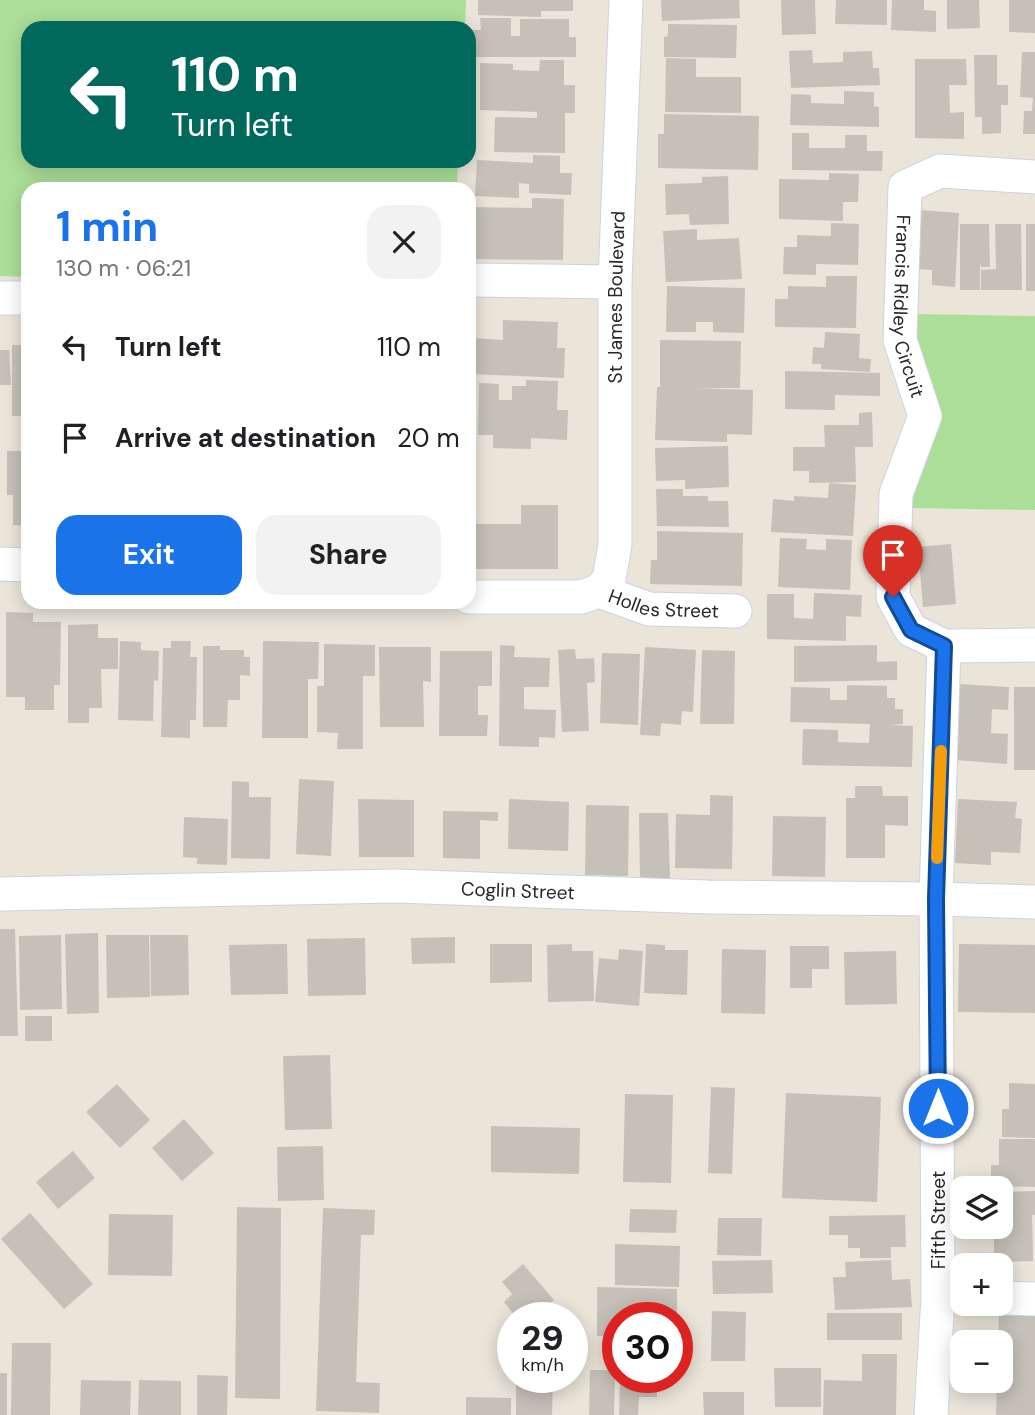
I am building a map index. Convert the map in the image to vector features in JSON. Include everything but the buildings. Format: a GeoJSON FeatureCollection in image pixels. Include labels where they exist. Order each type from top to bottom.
{"type":"FeatureCollection","features":[{"type":"Feature","properties":{"kind":"street","name":"St James Boulevard"},"geometry":{"type":"LineString","coordinates":[[599,592],[609,579],[615,545],[615,282],[626,0]]}},
{"type":"Feature","properties":{"kind":"street","name":"Francis Ridley Circuit"},"geometry":{"type":"LineString","coordinates":[[1035,177],[940,171],[905,187],[900,340],[925,416],[896,494],[893,597],[911,630],[944,646],[1035,645]]}},
{"type":"Feature","properties":{"kind":"street"},"geometry":{"type":"LineString","coordinates":[[476,280],[615,282]]}},
{"type":"Feature","properties":{"kind":"street"},"geometry":{"type":"LineString","coordinates":[[0,298],[21,299]]}},
{"type":"Feature","properties":{"kind":"street"},"geometry":{"type":"LineString","coordinates":[[0,564],[21,565]]}},
{"type":"Feature","properties":{"kind":"street","name":"Holles Street"},"geometry":{"type":"LineString","coordinates":[[476,597],[581,597],[599,592],[649,609],[735,611]]}},
{"type":"Feature","properties":{"kind":"street","name":"Fifth Street"},"geometry":{"type":"LineString","coordinates":[[931,1415],[950,1297],[936,899],[944,646]]}},
{"type":"Feature","properties":{"kind":"street","name":"Coglin Street"},"geometry":{"type":"LineString","coordinates":[[0,894],[396,886],[708,897],[1035,902]]}},
{"type":"Feature","properties":{"kind":"street"},"geometry":{"type":"LineString","coordinates":[[1013,1298],[1035,1298]]}},
{"type":"Feature","properties":{"kind":"green space"},"geometry":{"type":"Polygon","coordinates":[[[0,0],[466,0],[465,21],[21,21],[21,168],[458,168],[457,182],[21,182],[21,277],[0,276],[0,0]]]}},
{"type":"Feature","properties":{"kind":"green space"},"geometry":{"type":"Polygon","coordinates":[[[911,314],[1035,316],[1035,510],[907,508],[911,314]]]}},
{"type":"Feature","properties":{"kind":"slow traffic"},"geometry":{"type":"LineString","coordinates":[[937,858],[941,751]]}},
{"type":"Feature","properties":{"kind":"route"},"geometry":{"type":"LineString","coordinates":[[893,597],[911,630],[944,646],[936,899],[938,1108]]}}]}
